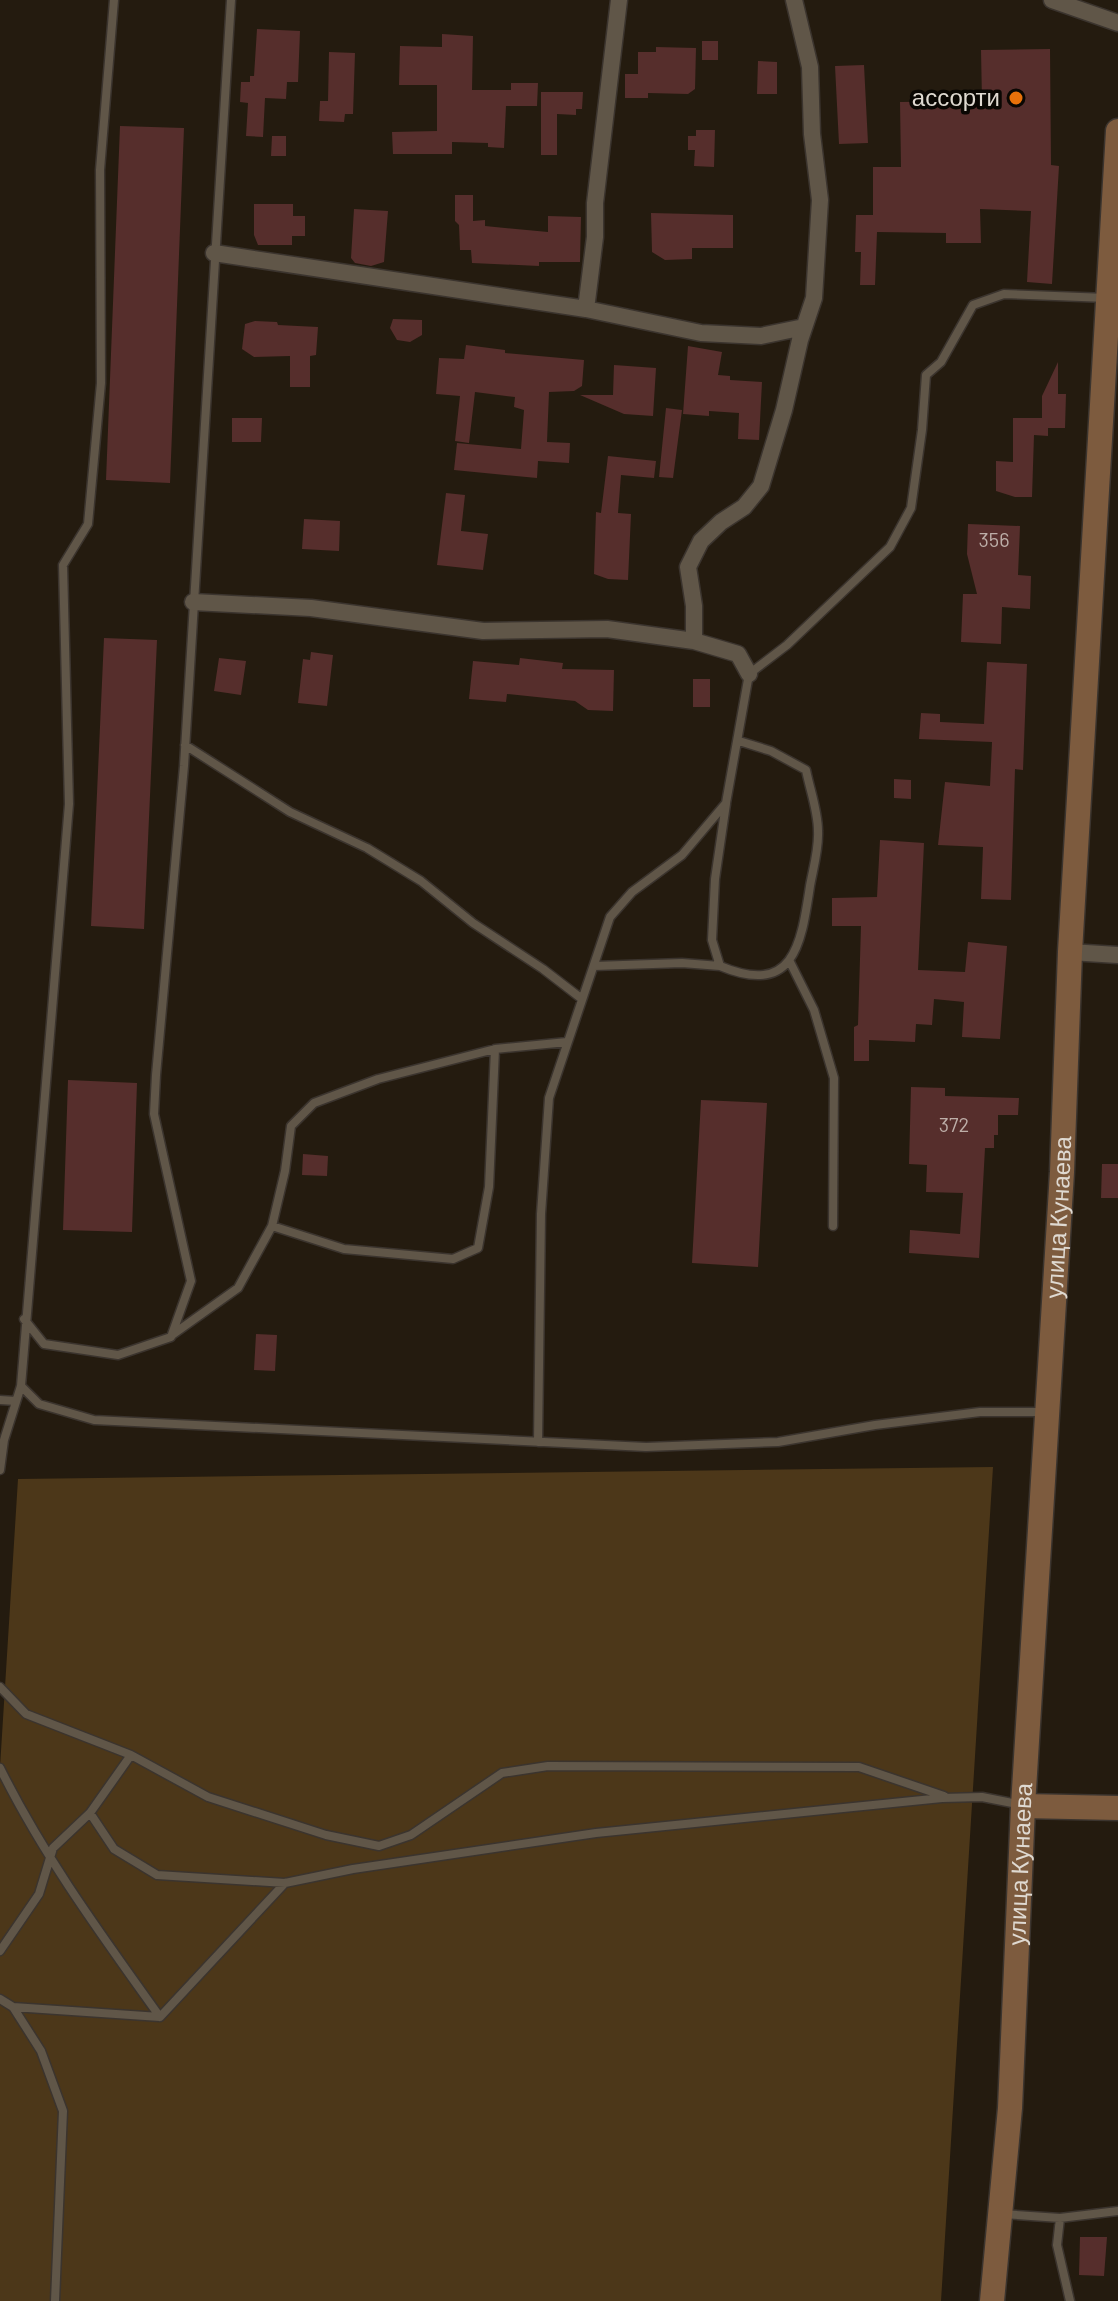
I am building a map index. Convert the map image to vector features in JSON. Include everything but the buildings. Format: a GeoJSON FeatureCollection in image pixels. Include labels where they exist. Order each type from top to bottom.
{"type":"FeatureCollection","features":[{"type":"Feature","properties":{"kind":"main road","name":"улица Кунаева"},"geometry":{"type":"LineString","coordinates":[[992,2301],[1010,2108],[1023,1806],[1062,1172],[1070,952],[1118,131]]}},
{"type":"Feature","properties":{"kind":"main road"},"geometry":{"type":"LineString","coordinates":[[1023,1806],[1118,1808]]}},
{"type":"Feature","properties":{"kind":"street"},"geometry":{"type":"LineString","coordinates":[[586,309],[619,0]]}},
{"type":"Feature","properties":{"kind":"street"},"geometry":{"type":"LineString","coordinates":[[694,641],[694,606],[688,567],[701,541],[721,522],[744,507],[761,486],[814,298],[820,200],[812,134],[810,67],[794,0]]}},
{"type":"Feature","properties":{"kind":"street"},"geometry":{"type":"LineString","coordinates":[[1052,0],[1118,23]]}},
{"type":"Feature","properties":{"kind":"street"},"geometry":{"type":"LineString","coordinates":[[214,253],[586,309],[701,333],[761,336],[804,327]]}},
{"type":"Feature","properties":{"kind":"street"},"geometry":{"type":"LineString","coordinates":[[193,602],[311,608],[483,631],[607,629],[694,641],[738,654],[749,674]]}},
{"type":"Feature","properties":{"kind":"street"},"geometry":{"type":"LineString","coordinates":[[1070,952],[1118,955]]}},
{"type":"Feature","properties":{"kind":"lane"},"geometry":{"type":"LineString","coordinates":[[0,1470],[4,1440],[21,1386],[24,1319],[69,804],[63,673],[63,565],[88,524],[101,383],[100,170],[114,0]]}},
{"type":"Feature","properties":{"kind":"lane"},"geometry":{"type":"LineString","coordinates":[[171,1337],[191,1281],[154,1114],[185,745],[231,0]]}},
{"type":"Feature","properties":{"kind":"lane"},"geometry":{"type":"LineString","coordinates":[[720,966],[712,940],[715,879],[749,674],[787,645],[890,547],[911,508],[926,375],[941,362],[973,305],[1004,294],[1110,298]]}},
{"type":"Feature","properties":{"kind":"lane"},"geometry":{"type":"LineString","coordinates":[[594,966],[682,963],[720,966],[740,974],[773,975],[790,962],[804,928],[818,831],[806,770],[771,751],[739,741]]}},
{"type":"Feature","properties":{"kind":"lane"},"geometry":{"type":"LineString","coordinates":[[185,745],[290,812],[367,848],[421,881],[473,923],[582,999]]}},
{"type":"Feature","properties":{"kind":"lane"},"geometry":{"type":"LineString","coordinates":[[538,1442],[541,1214],[549,1098],[610,917],[632,892],[682,855],[726,803]]}},
{"type":"Feature","properties":{"kind":"lane"},"geometry":{"type":"LineString","coordinates":[[790,962],[814,1010],[834,1078],[833,1226]]}},
{"type":"Feature","properties":{"kind":"lane"},"geometry":{"type":"LineString","coordinates":[[24,1319],[44,1344],[118,1355],[171,1337],[238,1288],[272,1226],[285,1171],[291,1126],[314,1103],[378,1079],[495,1049],[567,1042]]}},
{"type":"Feature","properties":{"kind":"lane"},"geometry":{"type":"LineString","coordinates":[[272,1226],[344,1249],[453,1259],[478,1248],[489,1187],[495,1049]]}},
{"type":"Feature","properties":{"kind":"lane"},"geometry":{"type":"LineString","coordinates":[[21,1386],[39,1404],[94,1420],[646,1447],[778,1442],[875,1425],[980,1412],[1046,1412]]}},
{"type":"Feature","properties":{"kind":"lane"},"geometry":{"type":"LineString","coordinates":[[0,1400],[16,1401]]}},
{"type":"Feature","properties":{"kind":"lane"},"geometry":{"type":"LineString","coordinates":[[0,1687],[26,1714],[131,1755],[208,1797],[326,1835],[379,1846],[411,1835],[502,1773],[548,1766],[859,1767],[949,1798]]}},
{"type":"Feature","properties":{"kind":"lane"},"geometry":{"type":"LineString","coordinates":[[0,1951],[39,1894],[53,1848],[90,1813],[131,1755]]}},
{"type":"Feature","properties":{"kind":"lane"},"geometry":{"type":"LineString","coordinates":[[0,1768],[50,1858],[160,2017]]}},
{"type":"Feature","properties":{"kind":"lane"},"geometry":{"type":"LineString","coordinates":[[90,1813],[114,1849],[157,1875],[285,1883],[353,1869],[596,1833],[949,1798],[982,1797],[1023,1806]]}},
{"type":"Feature","properties":{"kind":"lane"},"geometry":{"type":"LineString","coordinates":[[160,2017],[285,1883]]}},
{"type":"Feature","properties":{"kind":"lane"},"geometry":{"type":"LineString","coordinates":[[0,1999],[13,2007],[41,2051],[63,2111],[55,2301]]}},
{"type":"Feature","properties":{"kind":"lane"},"geometry":{"type":"LineString","coordinates":[[13,2007],[160,2017]]}},
{"type":"Feature","properties":{"kind":"lane"},"geometry":{"type":"LineString","coordinates":[[1000,2214],[1060,2218],[1118,2211]]}},
{"type":"Feature","properties":{"kind":"lane"},"geometry":{"type":"LineString","coordinates":[[1060,2218],[1057,2245],[1070,2301]]}},
{"type":"Feature","properties":{"kind":"shaded area"},"geometry":{"type":"Polygon","coordinates":[[[993,1467],[941,2301],[0,2301],[0,1767],[18,1479],[993,1467]]]}},
{"type":"Feature","properties":{"kind":"place","name":"ассорти"},"geometry":{"type":"Point","coordinates":[1016,98]}}]}
